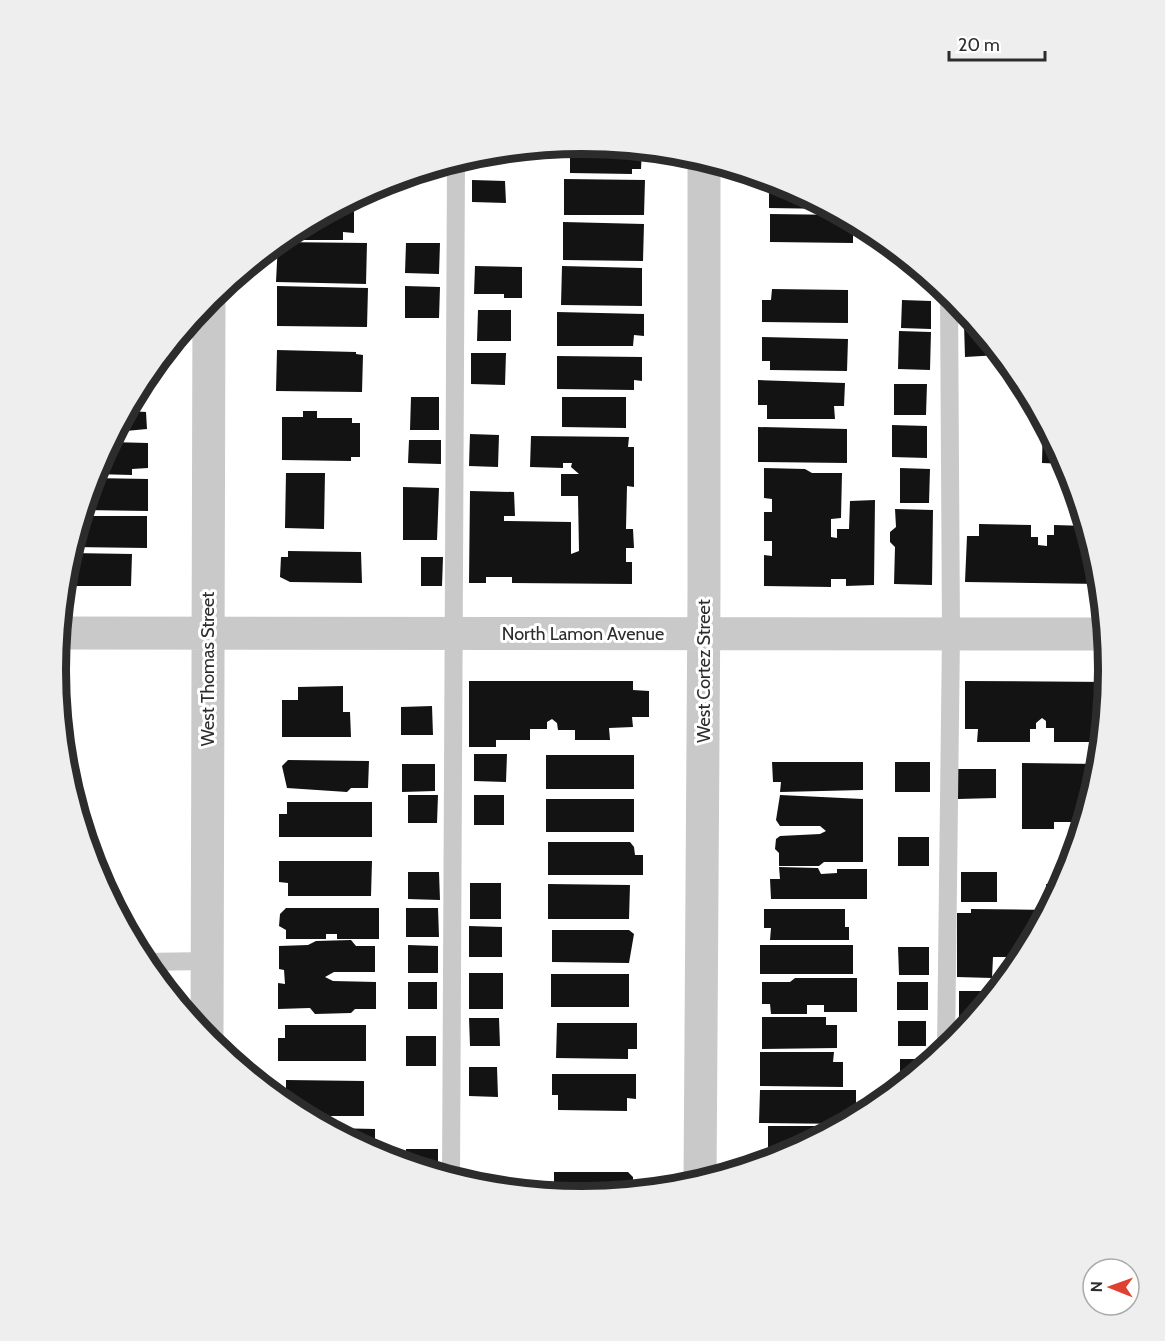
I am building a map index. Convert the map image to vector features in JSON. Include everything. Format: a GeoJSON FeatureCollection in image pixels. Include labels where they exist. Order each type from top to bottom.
{"type":"FeatureCollection","features":[{"type":"Feature","properties":{"kind":"street","name":"West Cortez Street"},"geometry":{"type":"LineString","coordinates":[[700,1173],[704,634],[704,169]]}},
{"type":"Feature","properties":{"kind":"street","name":"West Thomas Street"},"geometry":{"type":"LineString","coordinates":[[207,1025],[210,313]]}},
{"type":"Feature","properties":{"kind":"street","name":"North Lamon Avenue"},"geometry":{"type":"LineString","coordinates":[[67,633],[1098,634]]}},
{"type":"Feature","properties":{"kind":"lane"},"geometry":{"type":"LineString","coordinates":[[451,1169],[456,170]]}},
{"type":"Feature","properties":{"kind":"lane"},"geometry":{"type":"LineString","coordinates":[[946,1038],[951,634],[949,306]]}},
{"type":"Feature","properties":{"kind":"lane"},"geometry":{"type":"LineString","coordinates":[[156,962],[207,961]]}},
{"type":"Feature","properties":{"kind":"building"},"geometry":{"type":"Polygon","coordinates":[[[570,154],[642,157],[641,169],[632,169],[632,174],[570,173],[570,154]]]}},
{"type":"Feature","properties":{"kind":"building"},"geometry":{"type":"Polygon","coordinates":[[[564,179],[645,180],[644,215],[564,215],[564,179]]]}},
{"type":"Feature","properties":{"kind":"building"},"geometry":{"type":"Polygon","coordinates":[[[472,180],[505,181],[506,203],[472,202],[472,180]]]}},
{"type":"Feature","properties":{"kind":"building"},"geometry":{"type":"Polygon","coordinates":[[[769,189],[814,209],[769,208],[769,189]]]}},
{"type":"Feature","properties":{"kind":"building"},"geometry":{"type":"Polygon","coordinates":[[[354,207],[354,233],[343,232],[343,240],[298,240],[354,207]]]}},
{"type":"Feature","properties":{"kind":"building"},"geometry":{"type":"Polygon","coordinates":[[[770,214],[826,215],[853,231],[853,243],[770,242],[770,214]]]}},
{"type":"Feature","properties":{"kind":"building"},"geometry":{"type":"Polygon","coordinates":[[[563,222],[644,224],[643,261],[563,260],[563,222]]]}},
{"type":"Feature","properties":{"kind":"building"},"geometry":{"type":"Polygon","coordinates":[[[294,242],[367,243],[366,284],[276,282],[277,254],[294,242]]]}},
{"type":"Feature","properties":{"kind":"building"},"geometry":{"type":"Polygon","coordinates":[[[406,243],[440,243],[439,274],[405,273],[406,243]]]}},
{"type":"Feature","properties":{"kind":"building"},"geometry":{"type":"Polygon","coordinates":[[[475,266],[522,267],[522,298],[504,298],[504,294],[474,294],[475,266]]]}},
{"type":"Feature","properties":{"kind":"building"},"geometry":{"type":"Polygon","coordinates":[[[562,266],[642,268],[642,306],[561,305],[562,266]]]}},
{"type":"Feature","properties":{"kind":"building"},"geometry":{"type":"Polygon","coordinates":[[[277,286],[368,288],[367,327],[277,326],[277,286]]]}},
{"type":"Feature","properties":{"kind":"building"},"geometry":{"type":"Polygon","coordinates":[[[405,286],[440,287],[439,318],[405,318],[405,286]]]}},
{"type":"Feature","properties":{"kind":"building"},"geometry":{"type":"Polygon","coordinates":[[[772,289],[848,290],[848,323],[762,322],[762,300],[771,300],[772,289]]]}},
{"type":"Feature","properties":{"kind":"building"},"geometry":{"type":"Polygon","coordinates":[[[902,300],[931,301],[931,329],[901,328],[902,300]]]}},
{"type":"Feature","properties":{"kind":"building"},"geometry":{"type":"Polygon","coordinates":[[[478,310],[511,310],[511,341],[477,341],[478,310]]]}},
{"type":"Feature","properties":{"kind":"building"},"geometry":{"type":"Polygon","coordinates":[[[557,312],[644,314],[644,336],[634,335],[633,346],[557,346],[557,312]]]}},
{"type":"Feature","properties":{"kind":"building"},"geometry":{"type":"Polygon","coordinates":[[[964,324],[992,355],[965,357],[964,324]]]}},
{"type":"Feature","properties":{"kind":"building"},"geometry":{"type":"Polygon","coordinates":[[[899,331],[931,332],[930,370],[898,369],[899,331]]]}},
{"type":"Feature","properties":{"kind":"building"},"geometry":{"type":"Polygon","coordinates":[[[762,337],[848,339],[847,371],[770,370],[770,361],[762,361],[762,337]]]}},
{"type":"Feature","properties":{"kind":"building"},"geometry":{"type":"Polygon","coordinates":[[[277,350],[356,352],[356,354],[363,355],[362,392],[276,391],[277,350]]]}},
{"type":"Feature","properties":{"kind":"building"},"geometry":{"type":"Polygon","coordinates":[[[471,353],[506,353],[505,385],[471,384],[471,353]]]}},
{"type":"Feature","properties":{"kind":"building"},"geometry":{"type":"Polygon","coordinates":[[[557,356],[642,357],[642,381],[634,380],[634,390],[557,389],[557,356]]]}},
{"type":"Feature","properties":{"kind":"building"},"geometry":{"type":"Polygon","coordinates":[[[758,380],[845,383],[844,406],[834,406],[835,419],[767,419],[767,405],[758,405],[758,380]]]}},
{"type":"Feature","properties":{"kind":"building"},"geometry":{"type":"Polygon","coordinates":[[[894,384],[927,384],[926,415],[894,415],[894,384]]]}},
{"type":"Feature","properties":{"kind":"building"},"geometry":{"type":"Polygon","coordinates":[[[411,397],[439,397],[439,430],[410,430],[411,397]]]}},
{"type":"Feature","properties":{"kind":"building"},"geometry":{"type":"Polygon","coordinates":[[[562,397],[626,397],[626,428],[562,427],[562,397]]]}},
{"type":"Feature","properties":{"kind":"building"},"geometry":{"type":"Polygon","coordinates":[[[135,411],[146,412],[147,429],[125,431],[135,411]]]}},
{"type":"Feature","properties":{"kind":"building"},"geometry":{"type":"Polygon","coordinates":[[[303,411],[317,411],[317,418],[352,418],[352,423],[360,423],[360,457],[351,457],[351,461],[282,460],[282,417],[303,417],[303,411]]]}},
{"type":"Feature","properties":{"kind":"building"},"geometry":{"type":"Polygon","coordinates":[[[892,425],[927,426],[927,458],[892,457],[892,425]]]}},
{"type":"Feature","properties":{"kind":"building"},"geometry":{"type":"Polygon","coordinates":[[[758,427],[847,429],[847,463],[758,462],[758,427]]]}},
{"type":"Feature","properties":{"kind":"building"},"geometry":{"type":"Polygon","coordinates":[[[470,434],[499,435],[498,467],[469,466],[470,434]]]}},
{"type":"Feature","properties":{"kind":"building"},"geometry":{"type":"Polygon","coordinates":[[[531,436],[629,437],[628,447],[634,447],[634,487],[627,486],[626,529],[633,529],[634,548],[626,548],[626,562],[632,562],[632,584],[512,583],[512,577],[486,577],[486,583],[469,583],[470,491],[514,492],[515,516],[504,516],[504,521],[571,522],[571,554],[579,551],[578,496],[561,496],[561,474],[579,474],[571,467],[572,463],[563,463],[563,468],[530,467],[531,436]]]}},
{"type":"Feature","properties":{"kind":"building"},"geometry":{"type":"Polygon","coordinates":[[[1043,436],[1056,464],[1042,463],[1043,436]]]}},
{"type":"Feature","properties":{"kind":"building"},"geometry":{"type":"Polygon","coordinates":[[[409,440],[441,440],[441,464],[408,463],[409,440]]]}},
{"type":"Feature","properties":{"kind":"building"},"geometry":{"type":"Polygon","coordinates":[[[119,442],[148,443],[148,468],[132,469],[132,475],[105,474],[119,442]]]}},
{"type":"Feature","properties":{"kind":"building"},"geometry":{"type":"Polygon","coordinates":[[[764,468],[805,469],[812,473],[842,473],[841,518],[831,519],[831,537],[837,538],[837,529],[849,529],[850,501],[875,500],[874,585],[846,586],[846,579],[831,579],[831,587],[764,586],[764,555],[772,556],[772,541],[764,541],[764,512],[772,512],[772,499],[764,498],[764,468]]]}},
{"type":"Feature","properties":{"kind":"building"},"geometry":{"type":"Polygon","coordinates":[[[900,468],[930,469],[929,503],[900,503],[900,468]]]}},
{"type":"Feature","properties":{"kind":"building"},"geometry":{"type":"Polygon","coordinates":[[[286,473],[325,473],[324,529],[285,528],[286,473]]]}},
{"type":"Feature","properties":{"kind":"building"},"geometry":{"type":"Polygon","coordinates":[[[103,478],[148,479],[148,511],[91,510],[103,478]]]}},
{"type":"Feature","properties":{"kind":"building"},"geometry":{"type":"Polygon","coordinates":[[[403,487],[439,488],[437,540],[403,540],[403,487]]]}},
{"type":"Feature","properties":{"kind":"building"},"geometry":{"type":"Polygon","coordinates":[[[895,509],[933,510],[932,585],[894,584],[895,547],[890,542],[890,532],[896,527],[895,509]]]}},
{"type":"Feature","properties":{"kind":"building"},"geometry":{"type":"Polygon","coordinates":[[[90,516],[147,516],[147,548],[82,547],[90,516]]]}},
{"type":"Feature","properties":{"kind":"building"},"geometry":{"type":"Polygon","coordinates":[[[979,524],[1031,525],[1031,537],[1038,537],[1038,545],[1047,546],[1047,535],[1054,535],[1054,525],[1078,526],[1092,584],[965,582],[967,536],[979,536],[979,524]]]}},
{"type":"Feature","properties":{"kind":"building"},"geometry":{"type":"Polygon","coordinates":[[[288,551],[361,552],[362,583],[290,582],[280,577],[281,557],[288,557],[288,551]]]}},
{"type":"Feature","properties":{"kind":"building"},"geometry":{"type":"Polygon","coordinates":[[[80,553],[132,554],[131,586],[73,586],[80,553]]]}},
{"type":"Feature","properties":{"kind":"building"},"geometry":{"type":"Polygon","coordinates":[[[421,557],[443,557],[442,586],[421,586],[421,557]]]}},
{"type":"Feature","properties":{"kind":"building"},"geometry":{"type":"Polygon","coordinates":[[[469,681],[633,681],[633,690],[649,691],[649,717],[632,717],[633,727],[609,728],[610,740],[575,740],[575,730],[558,730],[557,723],[552,719],[547,722],[547,729],[530,729],[530,740],[496,740],[496,747],[469,747],[469,681]]]}},
{"type":"Feature","properties":{"kind":"building"},"geometry":{"type":"Polygon","coordinates":[[[965,681],[1099,682],[1094,742],[1054,742],[1054,728],[1046,728],[1046,721],[1042,718],[1036,723],[1036,729],[1030,729],[1030,742],[977,742],[978,729],[965,729],[965,681]]]}},
{"type":"Feature","properties":{"kind":"building"},"geometry":{"type":"Polygon","coordinates":[[[343,686],[343,712],[350,712],[351,737],[282,737],[282,700],[298,700],[298,687],[343,686]]]}},
{"type":"Feature","properties":{"kind":"building"},"geometry":{"type":"Polygon","coordinates":[[[432,706],[433,735],[401,735],[401,707],[432,706]]]}},
{"type":"Feature","properties":{"kind":"building"},"geometry":{"type":"Polygon","coordinates":[[[474,754],[507,754],[506,782],[474,781],[474,754]]]}},
{"type":"Feature","properties":{"kind":"building"},"geometry":{"type":"Polygon","coordinates":[[[546,755],[634,755],[634,789],[546,789],[546,755]]]}},
{"type":"Feature","properties":{"kind":"building"},"geometry":{"type":"Polygon","coordinates":[[[288,760],[369,761],[368,788],[351,788],[347,792],[287,788],[282,766],[288,760]]]}},
{"type":"Feature","properties":{"kind":"building"},"geometry":{"type":"Polygon","coordinates":[[[772,762],[863,762],[863,790],[780,792],[781,782],[773,782],[772,762]]]}},
{"type":"Feature","properties":{"kind":"building"},"geometry":{"type":"Polygon","coordinates":[[[895,762],[930,762],[930,792],[895,792],[895,762]]]}},
{"type":"Feature","properties":{"kind":"building"},"geometry":{"type":"Polygon","coordinates":[[[1022,763],[1090,764],[1076,822],[1054,822],[1054,829],[1022,829],[1022,763]]]}},
{"type":"Feature","properties":{"kind":"building"},"geometry":{"type":"Polygon","coordinates":[[[402,764],[435,764],[435,791],[402,792],[402,764]]]}},
{"type":"Feature","properties":{"kind":"building"},"geometry":{"type":"Polygon","coordinates":[[[958,769],[996,769],[996,798],[958,799],[958,769]]]}},
{"type":"Feature","properties":{"kind":"building"},"geometry":{"type":"Polygon","coordinates":[[[408,795],[438,795],[437,823],[408,823],[408,795]]]}},
{"type":"Feature","properties":{"kind":"building"},"geometry":{"type":"Polygon","coordinates":[[[474,795],[504,795],[504,825],[474,825],[474,795]]]}},
{"type":"Feature","properties":{"kind":"building"},"geometry":{"type":"Polygon","coordinates":[[[780,795],[863,799],[863,862],[824,862],[819,866],[779,866],[779,853],[775,849],[776,839],[780,836],[820,834],[826,831],[820,826],[780,826],[776,820],[780,795]]]}},
{"type":"Feature","properties":{"kind":"building"},"geometry":{"type":"Polygon","coordinates":[[[546,799],[634,799],[634,832],[546,832],[546,799]]]}},
{"type":"Feature","properties":{"kind":"building"},"geometry":{"type":"Polygon","coordinates":[[[287,802],[372,802],[372,837],[279,837],[279,814],[287,814],[287,802]]]}},
{"type":"Feature","properties":{"kind":"building"},"geometry":{"type":"Polygon","coordinates":[[[898,837],[929,837],[929,866],[898,866],[898,837]]]}},
{"type":"Feature","properties":{"kind":"building"},"geometry":{"type":"Polygon","coordinates":[[[548,842],[630,842],[634,847],[635,855],[643,855],[643,875],[548,875],[548,842]]]}},
{"type":"Feature","properties":{"kind":"building"},"geometry":{"type":"Polygon","coordinates":[[[279,861],[372,861],[371,896],[288,896],[288,883],[279,882],[279,861]]]}},
{"type":"Feature","properties":{"kind":"building"},"geometry":{"type":"Polygon","coordinates":[[[779,867],[818,868],[821,874],[837,873],[837,869],[867,869],[867,899],[771,899],[770,879],[780,879],[779,867]]]}},
{"type":"Feature","properties":{"kind":"building"},"geometry":{"type":"Polygon","coordinates":[[[408,872],[439,872],[440,900],[408,899],[408,872]]]}},
{"type":"Feature","properties":{"kind":"building"},"geometry":{"type":"Polygon","coordinates":[[[961,872],[997,872],[997,902],[961,902],[961,872]]]}},
{"type":"Feature","properties":{"kind":"building"},"geometry":{"type":"Polygon","coordinates":[[[470,883],[501,883],[501,919],[470,919],[470,883]]]}},
{"type":"Feature","properties":{"kind":"building"},"geometry":{"type":"Polygon","coordinates":[[[548,884],[630,885],[629,919],[548,919],[548,884]]]}},
{"type":"Feature","properties":{"kind":"building"},"geometry":{"type":"Polygon","coordinates":[[[1046,884],[1053,885],[1047,897],[1046,884]]]}},
{"type":"Feature","properties":{"kind":"building"},"geometry":{"type":"Polygon","coordinates":[[[286,908],[379,908],[379,939],[337,939],[337,934],[326,934],[326,939],[286,939],[286,930],[279,926],[280,914],[286,908]]]}},
{"type":"Feature","properties":{"kind":"building"},"geometry":{"type":"Polygon","coordinates":[[[406,908],[438,908],[439,937],[406,937],[406,908]]]}},
{"type":"Feature","properties":{"kind":"building"},"geometry":{"type":"Polygon","coordinates":[[[764,909],[845,909],[845,927],[849,927],[849,940],[770,940],[771,928],[764,928],[764,909]]]}},
{"type":"Feature","properties":{"kind":"building"},"geometry":{"type":"Polygon","coordinates":[[[971,909],[1040,910],[1012,957],[993,957],[992,978],[957,977],[957,913],[971,913],[971,909]]]}},
{"type":"Feature","properties":{"kind":"building"},"geometry":{"type":"Polygon","coordinates":[[[469,926],[502,927],[502,957],[469,957],[469,926]]]}},
{"type":"Feature","properties":{"kind":"building"},"geometry":{"type":"Polygon","coordinates":[[[552,930],[629,930],[634,934],[629,963],[552,962],[552,930]]]}},
{"type":"Feature","properties":{"kind":"building"},"geometry":{"type":"Polygon","coordinates":[[[351,940],[356,946],[375,946],[375,972],[334,972],[325,977],[333,981],[376,982],[376,1009],[355,1009],[351,1013],[315,1014],[310,1008],[278,1009],[278,983],[285,984],[284,970],[279,969],[279,946],[308,945],[316,941],[351,940]]]}},
{"type":"Feature","properties":{"kind":"building"},"geometry":{"type":"Polygon","coordinates":[[[408,945],[438,946],[438,973],[408,973],[408,945]]]}},
{"type":"Feature","properties":{"kind":"building"},"geometry":{"type":"Polygon","coordinates":[[[760,945],[853,945],[853,974],[760,974],[760,945]]]}},
{"type":"Feature","properties":{"kind":"building"},"geometry":{"type":"Polygon","coordinates":[[[898,947],[929,947],[929,975],[899,975],[898,947]]]}},
{"type":"Feature","properties":{"kind":"building"},"geometry":{"type":"Polygon","coordinates":[[[469,973],[503,973],[503,1009],[469,1009],[469,973]]]}},
{"type":"Feature","properties":{"kind":"building"},"geometry":{"type":"Polygon","coordinates":[[[551,974],[629,974],[629,1007],[551,1007],[551,974]]]}},
{"type":"Feature","properties":{"kind":"building"},"geometry":{"type":"Polygon","coordinates":[[[795,978],[857,978],[857,1012],[824,1012],[824,1005],[807,1005],[807,1014],[771,1014],[770,1004],[762,1004],[762,982],[790,982],[795,978]]]}},
{"type":"Feature","properties":{"kind":"building"},"geometry":{"type":"Polygon","coordinates":[[[408,982],[437,982],[437,1009],[408,1009],[408,982]]]}},
{"type":"Feature","properties":{"kind":"building"},"geometry":{"type":"Polygon","coordinates":[[[897,982],[928,982],[928,1010],[897,1010],[897,982]]]}},
{"type":"Feature","properties":{"kind":"building"},"geometry":{"type":"Polygon","coordinates":[[[959,991],[987,991],[964,1019],[959,1019],[959,991]]]}},
{"type":"Feature","properties":{"kind":"building"},"geometry":{"type":"Polygon","coordinates":[[[762,1017],[826,1017],[826,1025],[837,1025],[837,1048],[762,1049],[762,1017]]]}},
{"type":"Feature","properties":{"kind":"building"},"geometry":{"type":"Polygon","coordinates":[[[469,1018],[499,1018],[500,1046],[470,1046],[469,1018]]]}},
{"type":"Feature","properties":{"kind":"building"},"geometry":{"type":"Polygon","coordinates":[[[898,1021],[926,1021],[926,1046],[898,1046],[898,1021]]]}},
{"type":"Feature","properties":{"kind":"building"},"geometry":{"type":"Polygon","coordinates":[[[557,1023],[637,1023],[637,1049],[628,1049],[628,1059],[556,1058],[557,1023]]]}},
{"type":"Feature","properties":{"kind":"building"},"geometry":{"type":"Polygon","coordinates":[[[285,1025],[366,1025],[366,1061],[278,1061],[278,1038],[285,1038],[285,1025]]]}},
{"type":"Feature","properties":{"kind":"building"},"geometry":{"type":"Polygon","coordinates":[[[406,1036],[436,1036],[436,1066],[406,1066],[406,1036]]]}},
{"type":"Feature","properties":{"kind":"building"},"geometry":{"type":"Polygon","coordinates":[[[760,1052],[834,1052],[833,1062],[843,1062],[843,1087],[760,1086],[760,1052]]]}},
{"type":"Feature","properties":{"kind":"building"},"geometry":{"type":"Polygon","coordinates":[[[900,1059],[923,1059],[900,1078],[900,1059]]]}},
{"type":"Feature","properties":{"kind":"building"},"geometry":{"type":"Polygon","coordinates":[[[469,1067],[497,1067],[498,1097],[469,1096],[469,1067]]]}},
{"type":"Feature","properties":{"kind":"building"},"geometry":{"type":"Polygon","coordinates":[[[552,1074],[636,1074],[636,1099],[627,1098],[627,1111],[558,1110],[558,1095],[552,1095],[552,1074]]]}},
{"type":"Feature","properties":{"kind":"building"},"geometry":{"type":"Polygon","coordinates":[[[286,1080],[364,1081],[364,1116],[321,1116],[286,1093],[286,1080]]]}},
{"type":"Feature","properties":{"kind":"building"},"geometry":{"type":"Polygon","coordinates":[[[760,1090],[856,1090],[856,1108],[830,1124],[759,1123],[760,1090]]]}},
{"type":"Feature","properties":{"kind":"building"},"geometry":{"type":"Polygon","coordinates":[[[768,1126],[826,1126],[811,1134],[768,1153],[768,1126]]]}},
{"type":"Feature","properties":{"kind":"building"},"geometry":{"type":"Polygon","coordinates":[[[343,1128],[375,1129],[375,1143],[343,1128]]]}},
{"type":"Feature","properties":{"kind":"building"},"geometry":{"type":"Polygon","coordinates":[[[406,1149],[438,1149],[438,1166],[416,1160],[406,1156],[406,1149]]]}},
{"type":"Feature","properties":{"kind":"building"},"geometry":{"type":"Polygon","coordinates":[[[554,1172],[628,1172],[633,1177],[633,1184],[639,1184],[582,1187],[554,1186],[554,1172]]]}}]}
